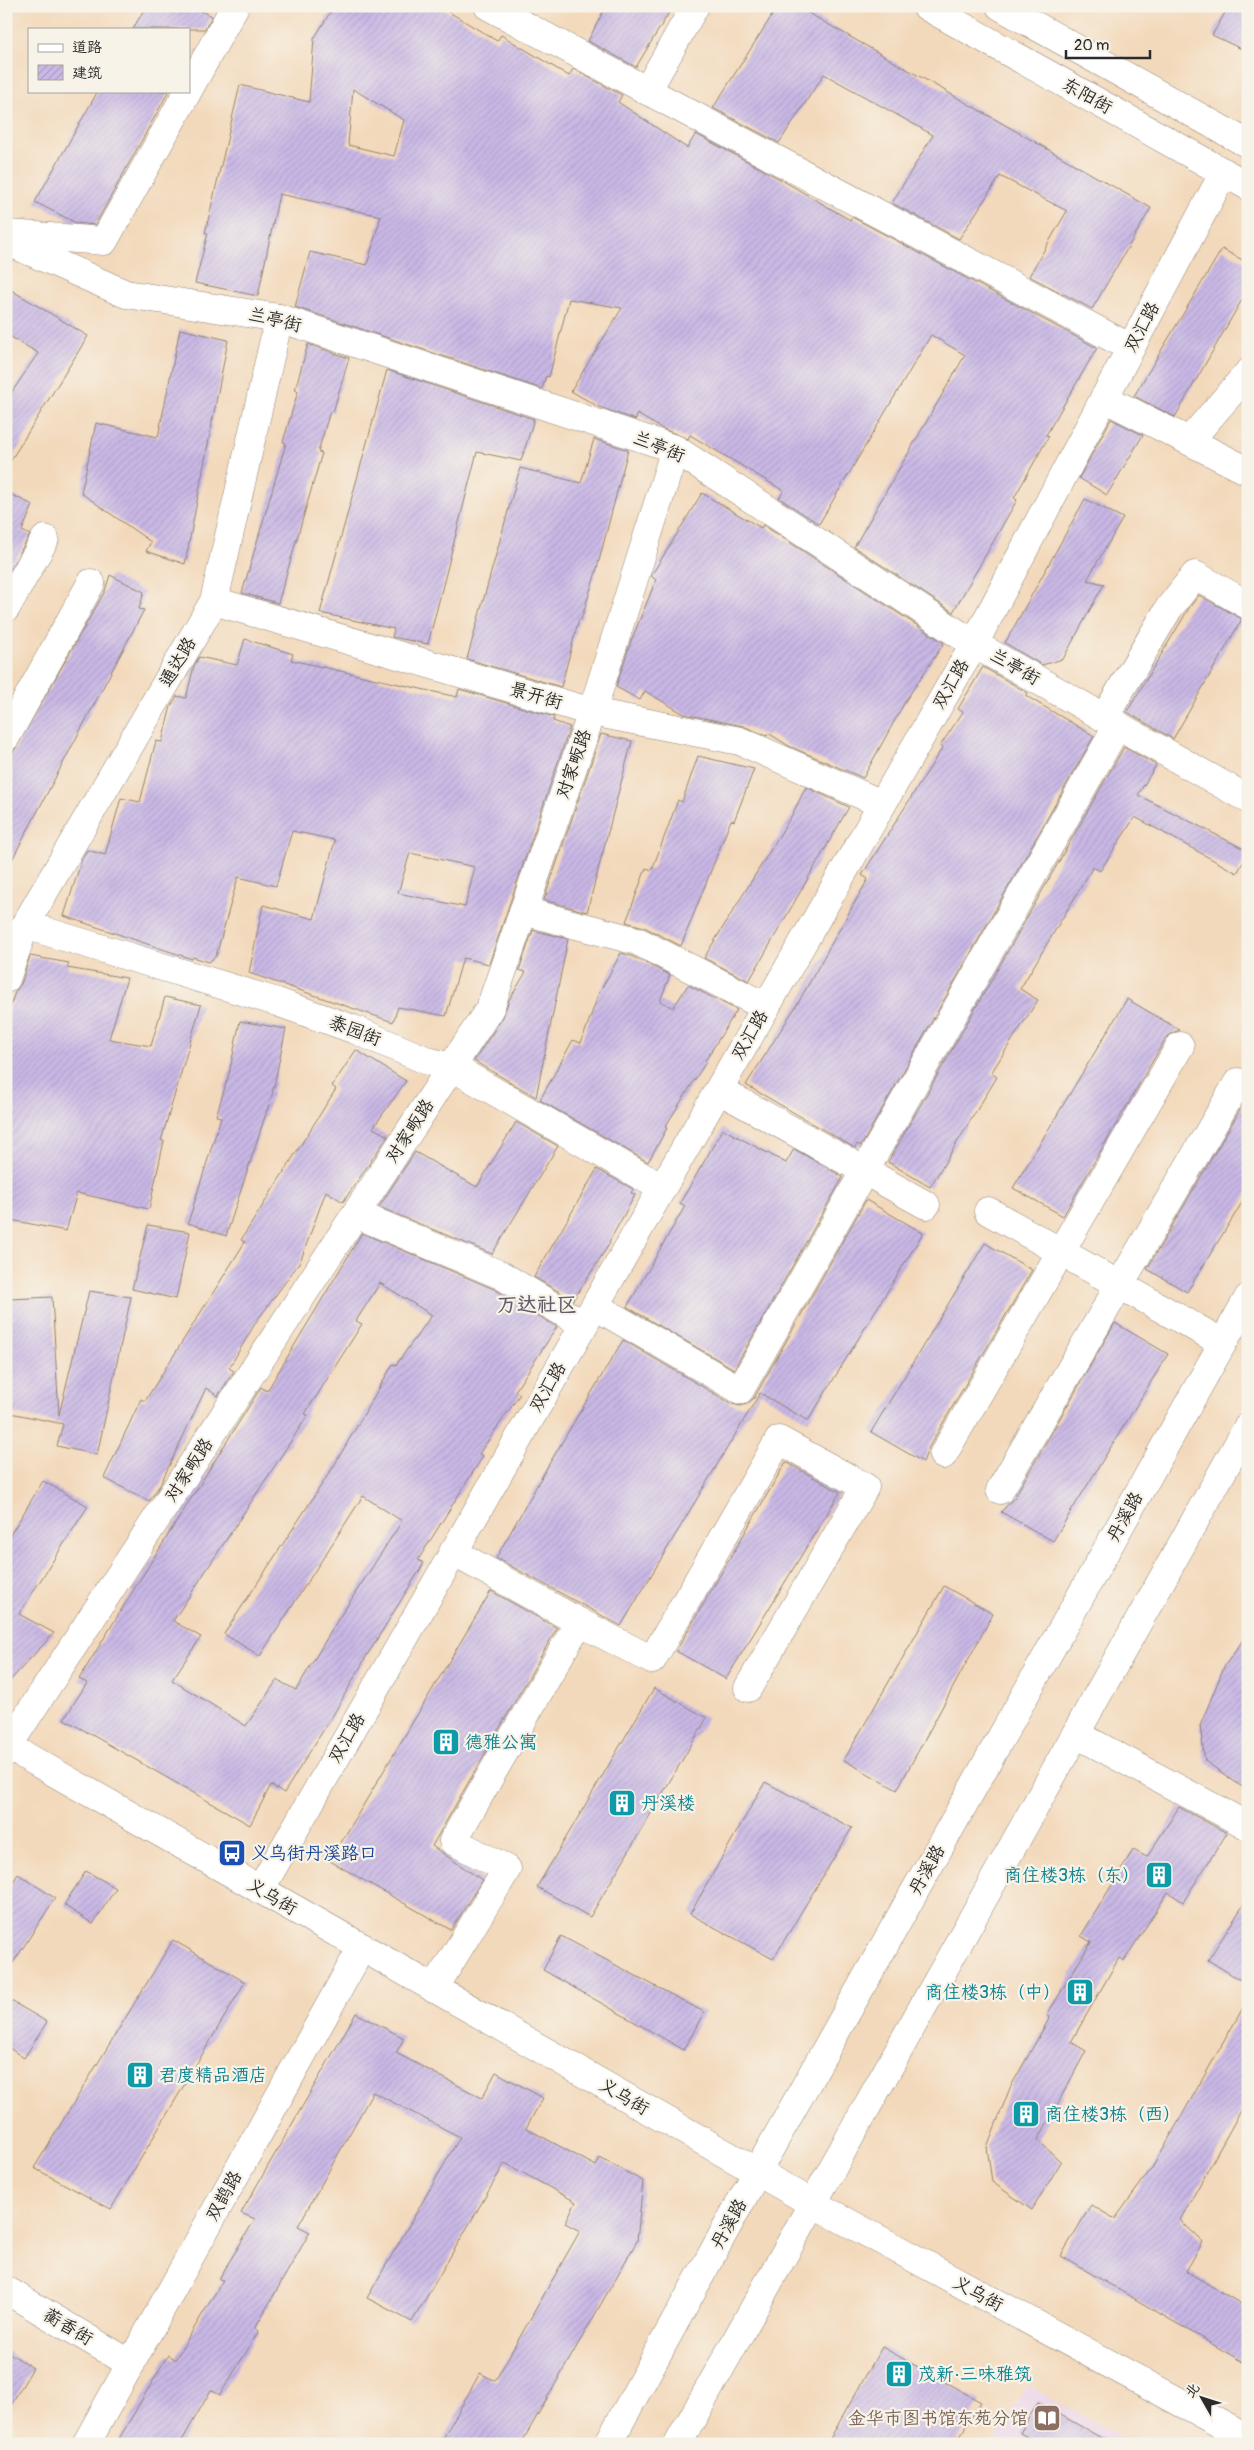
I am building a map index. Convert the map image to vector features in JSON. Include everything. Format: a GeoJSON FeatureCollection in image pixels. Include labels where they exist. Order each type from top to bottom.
{"type":"FeatureCollection","features":[{"type":"Feature","properties":{"kind":"street"},"geometry":{"type":"LineString","coordinates":[[190,86],[235,6]]}},
{"type":"Feature","properties":{"kind":"street"},"geometry":{"type":"LineString","coordinates":[[488,6],[1131,348]]}},
{"type":"Feature","properties":{"kind":"street"},"geometry":{"type":"LineString","coordinates":[[647,91],[695,6]]}},
{"type":"Feature","properties":{"kind":"street","name":"东阳街"},"geometry":{"type":"LineString","coordinates":[[926,6],[1248,186]]}},
{"type":"Feature","properties":{"kind":"street","name":"东阳街"},"geometry":{"type":"LineString","coordinates":[[1000,6],[1248,144]]}},
{"type":"Feature","properties":{"kind":"street"},"geometry":{"type":"LineString","coordinates":[[6,234],[104,241],[187,92]]}},
{"type":"Feature","properties":{"kind":"street","name":"双汇路"},"geometry":{"type":"LineString","coordinates":[[260,1890],[974,644],[1224,172]]}},
{"type":"Feature","properties":{"kind":"street","name":"兰亭街"},"geometry":{"type":"LineString","coordinates":[[6,241],[126,294],[278,318],[675,449],[974,644],[1248,799]]}},
{"type":"Feature","properties":{"kind":"street","name":"通达路"},"geometry":{"type":"LineString","coordinates":[[6,979],[25,925],[214,601],[278,318]]}},
{"type":"Feature","properties":{"kind":"street"},"geometry":{"type":"LineString","coordinates":[[1189,442],[1248,373]]}},
{"type":"Feature","properties":{"kind":"street"},"geometry":{"type":"LineString","coordinates":[[1104,398],[1248,471]]}},
{"type":"Feature","properties":{"kind":"street","name":"对家畈路"},"geometry":{"type":"LineString","coordinates":[[7,1746],[490,1008],[592,712],[675,449]]}},
{"type":"Feature","properties":{"kind":"street"},"geometry":{"type":"LineString","coordinates":[[6,608],[44,539]]}},
{"type":"Feature","properties":{"kind":"street"},"geometry":{"type":"LineString","coordinates":[[356,1214],[589,1315],[740,1390],[865,1171],[1111,721],[1169,608],[1195,574],[1248,605]]}},
{"type":"Feature","properties":{"kind":"street"},"geometry":{"type":"LineString","coordinates":[[6,738],[91,584]]}},
{"type":"Feature","properties":{"kind":"street","name":"景开街"},"geometry":{"type":"LineString","coordinates":[[214,601],[592,712],[740,741],[882,804]]}},
{"type":"Feature","properties":{"kind":"street"},"geometry":{"type":"LineString","coordinates":[[524,911],[637,941],[766,1007]]}},
{"type":"Feature","properties":{"kind":"street","name":"泰园街"},"geometry":{"type":"LineString","coordinates":[[25,925],[277,1002],[354,1029],[428,1061],[452,1067],[662,1188]]}},
{"type":"Feature","properties":{"kind":"street"},"geometry":{"type":"LineString","coordinates":[[943,1455],[1180,1046]]}},
{"type":"Feature","properties":{"kind":"street"},"geometry":{"type":"LineString","coordinates":[[1000,1490],[1238,1082]]}},
{"type":"Feature","properties":{"kind":"street"},"geometry":{"type":"LineString","coordinates":[[719,1090],[926,1204]]}},
{"type":"Feature","properties":{"kind":"street"},"geometry":{"type":"LineString","coordinates":[[988,1211],[1222,1343]]}},
{"type":"Feature","properties":{"kind":"street","name":"丹溪路"},"geometry":{"type":"LineString","coordinates":[[608,2444],[757,2172],[1248,1298]]}},
{"type":"Feature","properties":{"kind":"street"},"geometry":{"type":"LineString","coordinates":[[678,2444],[1248,1426]]}},
{"type":"Feature","properties":{"kind":"street"},"geometry":{"type":"LineString","coordinates":[[454,1552],[579,1622],[652,1660],[779,1440],[865,1487],[748,1688]]}},
{"type":"Feature","properties":{"kind":"street"},"geometry":{"type":"LineString","coordinates":[[434,1989],[507,1869],[453,1841],[579,1622]]}},
{"type":"Feature","properties":{"kind":"street"},"geometry":{"type":"LineString","coordinates":[[1076,1734],[1248,1826]]}},
{"type":"Feature","properties":{"kind":"street","name":"义乌街"},"geometry":{"type":"LineString","coordinates":[[7,1746],[812,2203],[1248,2440]]}},
{"type":"Feature","properties":{"kind":"street","name":"双鹊路"},"geometry":{"type":"LineString","coordinates":[[86,2444],[362,1948]]}},
{"type":"Feature","properties":{"kind":"street","name":"蘅香街"},"geometry":{"type":"LineString","coordinates":[[6,2290],[131,2364]]}},
{"type":"Feature","properties":{"kind":"shaded area"},"geometry":{"type":"Polygon","coordinates":[[[1027,2385],[1133,2444],[994,2444],[1027,2385]]]}},
{"type":"Feature","properties":{"kind":"building"},"geometry":{"type":"Polygon","coordinates":[[[146,6],[192,6],[212,16],[205,29],[134,28],[146,6]]]}},
{"type":"Feature","properties":{"kind":"building"},"geometry":{"type":"Polygon","coordinates":[[[334,6],[439,6],[497,41],[501,35],[569,76],[573,69],[622,95],[618,102],[687,148],[696,134],[780,179],[850,220],[852,217],[1097,348],[1046,435],[1049,436],[1014,498],[1017,500],[953,612],[854,547],[965,355],[931,335],[819,524],[779,498],[784,491],[690,435],[688,439],[661,428],[637,414],[636,420],[599,407],[571,391],[622,308],[569,299],[549,377],[546,376],[542,389],[295,307],[310,252],[367,265],[381,216],[279,194],[258,296],[195,283],[208,233],[205,233],[240,85],[309,102],[314,39],[334,6]],[[353,89],[348,145],[394,156],[404,120],[353,89]]]}},
{"type":"Feature","properties":{"kind":"building"},"geometry":{"type":"Polygon","coordinates":[[[606,6],[673,6],[636,67],[588,41],[606,6]]]}},
{"type":"Feature","properties":{"kind":"building"},"geometry":{"type":"Polygon","coordinates":[[[778,6],[796,6],[1151,208],[1092,309],[1029,276],[1067,211],[1000,176],[959,239],[892,203],[933,135],[824,74],[779,143],[713,108],[778,6]]]}},
{"type":"Feature","properties":{"kind":"building"},"geometry":{"type":"Polygon","coordinates":[[[1229,6],[1248,6],[1248,52],[1212,35],[1229,6]]]}},
{"type":"Feature","properties":{"kind":"building"},"geometry":{"type":"Polygon","coordinates":[[[97,92],[168,92],[95,225],[76,223],[35,202],[97,92]]]}},
{"type":"Feature","properties":{"kind":"building"},"geometry":{"type":"Polygon","coordinates":[[[1222,249],[1248,263],[1248,289],[1175,417],[1134,396],[1222,249]]]}},
{"type":"Feature","properties":{"kind":"building"},"geometry":{"type":"Polygon","coordinates":[[[6,287],[88,336],[6,468],[6,401],[38,353],[6,334],[6,287]]]}},
{"type":"Feature","properties":{"kind":"building"},"geometry":{"type":"Polygon","coordinates":[[[180,329],[228,340],[185,564],[146,551],[151,542],[81,493],[96,423],[158,437],[180,329]]]}},
{"type":"Feature","properties":{"kind":"building"},"geometry":{"type":"Polygon","coordinates":[[[308,344],[349,358],[333,412],[330,411],[318,452],[322,453],[278,603],[242,593],[286,443],[283,442],[298,391],[295,390],[308,344]]]}},
{"type":"Feature","properties":{"kind":"building"},"geometry":{"type":"Polygon","coordinates":[[[387,370],[534,419],[521,461],[477,452],[428,644],[392,637],[394,629],[320,613],[387,370]]]}},
{"type":"Feature","properties":{"kind":"building"},"geometry":{"type":"Polygon","coordinates":[[[1111,419],[1143,435],[1107,495],[1079,478],[1111,419]]]}},
{"type":"Feature","properties":{"kind":"building"},"geometry":{"type":"Polygon","coordinates":[[[594,439],[628,450],[596,572],[581,620],[579,619],[561,687],[467,659],[520,468],[581,483],[594,439]]]}},
{"type":"Feature","properties":{"kind":"building"},"geometry":{"type":"Polygon","coordinates":[[[6,492],[33,505],[22,531],[30,535],[6,576],[6,492]]]}},
{"type":"Feature","properties":{"kind":"building"},"geometry":{"type":"Polygon","coordinates":[[[702,493],[761,528],[763,525],[944,643],[906,700],[863,778],[789,746],[768,733],[767,736],[743,726],[684,714],[645,691],[640,700],[616,687],[631,641],[656,580],[651,576],[702,493]]]}},
{"type":"Feature","properties":{"kind":"building"},"geometry":{"type":"Polygon","coordinates":[[[1085,499],[1123,518],[1087,580],[1104,584],[1063,659],[1042,665],[1005,643],[1085,499]]]}},
{"type":"Feature","properties":{"kind":"building"},"geometry":{"type":"Polygon","coordinates":[[[110,575],[144,592],[139,609],[144,610],[6,871],[6,765],[105,591],[110,575]]]}},
{"type":"Feature","properties":{"kind":"building"},"geometry":{"type":"Polygon","coordinates":[[[1199,595],[1242,619],[1173,739],[1127,712],[1189,608],[1199,595]]]}},
{"type":"Feature","properties":{"kind":"building"},"geometry":{"type":"Polygon","coordinates":[[[245,639],[293,654],[291,660],[457,697],[459,689],[554,717],[553,721],[570,727],[489,964],[463,958],[446,1016],[398,1007],[393,1022],[249,973],[263,905],[314,919],[335,840],[292,831],[276,886],[238,877],[216,956],[209,962],[193,957],[192,959],[64,916],[82,859],[87,850],[105,855],[121,798],[140,802],[156,741],[162,742],[171,706],[177,696],[186,698],[194,666],[199,657],[237,665],[245,639]],[[410,853],[398,893],[465,907],[475,867],[410,853]]]}},
{"type":"Feature","properties":{"kind":"building"},"geometry":{"type":"Polygon","coordinates":[[[983,667],[1028,693],[1026,696],[1094,736],[861,1146],[857,1144],[855,1148],[746,1085],[798,1003],[868,879],[862,875],[943,747],[940,746],[963,712],[958,709],[983,667]]]}},
{"type":"Feature","properties":{"kind":"building"},"geometry":{"type":"Polygon","coordinates":[[[601,734],[632,741],[587,912],[544,900],[601,734]]]}},
{"type":"Feature","properties":{"kind":"building"},"geometry":{"type":"Polygon","coordinates":[[[1124,747],[1156,765],[1138,795],[1248,851],[1248,854],[1237,873],[1135,817],[1100,871],[1093,867],[1020,989],[1038,1000],[991,1073],[997,1077],[930,1187],[888,1162],[1124,747]]]}},
{"type":"Feature","properties":{"kind":"building"},"geometry":{"type":"Polygon","coordinates":[[[698,756],[754,769],[734,821],[731,820],[681,946],[644,927],[626,922],[646,868],[652,870],[678,800],[682,802],[698,756]]]}},
{"type":"Feature","properties":{"kind":"building"},"geometry":{"type":"Polygon","coordinates":[[[806,787],[849,807],[749,981],[704,958],[792,815],[806,787]]]}},
{"type":"Feature","properties":{"kind":"building"},"geometry":{"type":"Polygon","coordinates":[[[533,930],[568,939],[536,1097],[474,1061],[503,1017],[509,1000],[526,972],[519,970],[533,930]]]}},
{"type":"Feature","properties":{"kind":"building"},"geometry":{"type":"Polygon","coordinates":[[[621,953],[670,975],[660,1001],[673,1008],[688,985],[737,1010],[665,1127],[667,1128],[648,1162],[540,1100],[573,1040],[581,1043],[599,993],[621,953]]]}},
{"type":"Feature","properties":{"kind":"building"},"geometry":{"type":"Polygon","coordinates":[[[30,956],[69,963],[67,968],[127,978],[109,1039],[151,1046],[165,997],[201,1005],[161,1141],[164,1141],[149,1209],[77,1193],[66,1231],[6,1219],[6,1018],[15,992],[21,984],[30,956]]]}},
{"type":"Feature","properties":{"kind":"building"},"geometry":{"type":"Polygon","coordinates":[[[1127,999],[1180,1030],[1166,1038],[1063,1216],[1013,1188],[1127,999]]]}},
{"type":"Feature","properties":{"kind":"building"},"geometry":{"type":"Polygon","coordinates":[[[240,1021],[286,1029],[272,1095],[226,1236],[188,1223],[221,1117],[216,1116],[229,1074],[240,1021]]]}},
{"type":"Feature","properties":{"kind":"building"},"geometry":{"type":"Polygon","coordinates":[[[356,1050],[406,1081],[373,1128],[388,1136],[343,1202],[326,1191],[300,1262],[256,1322],[229,1368],[234,1371],[218,1396],[206,1388],[160,1485],[149,1501],[104,1478],[141,1399],[145,1401],[245,1242],[241,1240],[336,1089],[332,1086],[356,1050]]]}},
{"type":"Feature","properties":{"kind":"building"},"geometry":{"type":"Polygon","coordinates":[[[1248,1096],[1248,1193],[1187,1292],[1147,1269],[1248,1096]]]}},
{"type":"Feature","properties":{"kind":"building"},"geometry":{"type":"Polygon","coordinates":[[[516,1122],[558,1146],[492,1254],[379,1207],[415,1152],[477,1187],[516,1122]]]}},
{"type":"Feature","properties":{"kind":"building"},"geometry":{"type":"Polygon","coordinates":[[[723,1129],[786,1163],[794,1149],[843,1177],[734,1369],[627,1307],[685,1206],[680,1203],[723,1129]]]}},
{"type":"Feature","properties":{"kind":"building"},"geometry":{"type":"Polygon","coordinates":[[[597,1169],[633,1189],[631,1193],[635,1195],[610,1243],[573,1300],[534,1277],[597,1169]]]}},
{"type":"Feature","properties":{"kind":"building"},"geometry":{"type":"Polygon","coordinates":[[[866,1200],[923,1233],[808,1421],[760,1393],[621,1626],[496,1558],[549,1464],[623,1340],[732,1404],[740,1406],[747,1404],[754,1398],[866,1200]]]}},
{"type":"Feature","properties":{"kind":"building"},"geometry":{"type":"Polygon","coordinates":[[[148,1225],[190,1232],[176,1299],[132,1289],[148,1225]]]}},
{"type":"Feature","properties":{"kind":"building"},"geometry":{"type":"Polygon","coordinates":[[[362,1233],[494,1289],[557,1327],[515,1391],[520,1394],[479,1454],[483,1456],[418,1560],[424,1563],[336,1710],[284,1793],[271,1785],[250,1825],[64,1719],[87,1683],[79,1679],[128,1599],[261,1387],[267,1391],[362,1233]],[[380,1283],[356,1321],[362,1324],[305,1414],[308,1415],[173,1621],[201,1637],[172,1680],[246,1726],[277,1680],[296,1690],[336,1623],[402,1521],[363,1496],[260,1656],[224,1634],[332,1469],[393,1364],[396,1365],[432,1315],[380,1283]]]}},
{"type":"Feature","properties":{"kind":"building"},"geometry":{"type":"Polygon","coordinates":[[[985,1243],[1032,1270],[929,1447],[923,1462],[871,1432],[985,1243]]]}},
{"type":"Feature","properties":{"kind":"building"},"geometry":{"type":"Polygon","coordinates":[[[89,1291],[131,1297],[97,1455],[57,1446],[63,1424],[6,1412],[6,1349],[10,1299],[52,1297],[59,1415],[89,1291]]]}},
{"type":"Feature","properties":{"kind":"building"},"geometry":{"type":"Polygon","coordinates":[[[1115,1323],[1168,1354],[1053,1541],[1001,1512],[1014,1498],[1115,1323]]]}},
{"type":"Feature","properties":{"kind":"building"},"geometry":{"type":"Polygon","coordinates":[[[786,1462],[840,1492],[726,1679],[676,1651],[786,1462]]]}},
{"type":"Feature","properties":{"kind":"building"},"geometry":{"type":"Polygon","coordinates":[[[43,1481],[88,1506],[19,1614],[54,1633],[6,1685],[6,1542],[43,1481]]]}},
{"type":"Feature","properties":{"kind":"building"},"geometry":{"type":"Polygon","coordinates":[[[944,1586],[993,1614],[897,1790],[844,1760],[944,1586]]]}},
{"type":"Feature","properties":{"kind":"building","name":"德雅公寓"},"geometry":{"type":"Polygon","coordinates":[[[491,1591],[557,1628],[432,1846],[482,1880],[451,1930],[330,1861],[491,1591]]]}},
{"type":"Feature","properties":{"kind":"building"},"geometry":{"type":"Polygon","coordinates":[[[1248,1633],[1248,1791],[1205,1761],[1200,1726],[1224,1667],[1248,1633]]]}},
{"type":"Feature","properties":{"kind":"building","name":"丹溪楼"},"geometry":{"type":"Polygon","coordinates":[[[654,1688],[707,1718],[590,1917],[537,1887],[654,1688]]]}},
{"type":"Feature","properties":{"kind":"building"},"geometry":{"type":"Polygon","coordinates":[[[765,1782],[852,1828],[773,1959],[690,1914],[765,1782]]]}},
{"type":"Feature","properties":{"kind":"building"},"geometry":{"type":"Polygon","coordinates":[[[1179,1807],[1227,1833],[1183,1902],[1168,1892],[1124,1961],[1119,1958],[1071,2042],[1086,2051],[1038,2140],[1061,2162],[1032,2210],[992,2182],[987,2147],[1010,2088],[1050,2017],[1047,2015],[1091,1942],[1081,1936],[1133,1850],[1147,1857],[1179,1807]]]}},
{"type":"Feature","properties":{"kind":"building"},"geometry":{"type":"Polygon","coordinates":[[[86,1871],[116,1888],[93,1924],[64,1905],[86,1871]]]}},
{"type":"Feature","properties":{"kind":"building"},"geometry":{"type":"Polygon","coordinates":[[[18,1874],[55,1898],[6,1974],[6,1894],[18,1874]]]}},
{"type":"Feature","properties":{"kind":"building"},"geometry":{"type":"Polygon","coordinates":[[[1248,1898],[1248,1985],[1208,1960],[1248,1898]]]}},
{"type":"Feature","properties":{"kind":"building"},"geometry":{"type":"Polygon","coordinates":[[[561,1936],[704,2012],[684,2050],[543,1970],[561,1936]]]}},
{"type":"Feature","properties":{"kind":"building","name":"君度精品酒店"},"geometry":{"type":"Polygon","coordinates":[[[173,1940],[245,1982],[111,2209],[34,2168],[173,1940]]]}},
{"type":"Feature","properties":{"kind":"building"},"geometry":{"type":"Polygon","coordinates":[[[6,1998],[47,2022],[24,2058],[6,2046],[6,1998]]]}},
{"type":"Feature","properties":{"kind":"building"},"geometry":{"type":"Polygon","coordinates":[[[1248,1999],[1248,2098],[1180,2220],[1203,2242],[1186,2271],[1248,2308],[1248,2365],[1061,2256],[1091,2205],[1115,2219],[1152,2168],[1248,1999]]]}},
{"type":"Feature","properties":{"kind":"building"},"geometry":{"type":"Polygon","coordinates":[[[356,2013],[404,2038],[396,2053],[482,2098],[496,2072],[543,2098],[526,2128],[596,2166],[600,2158],[643,2181],[637,2241],[521,2444],[440,2444],[480,2373],[495,2381],[580,2231],[565,2223],[576,2202],[505,2163],[412,2322],[367,2298],[460,2137],[373,2092],[298,2226],[310,2232],[255,2328],[259,2331],[220,2395],[211,2390],[180,2444],[116,2444],[168,2355],[175,2360],[223,2280],[219,2279],[255,2219],[241,2213],[356,2013]]]}},
{"type":"Feature","properties":{"kind":"building","name":"茂新·三味雅筑"},"geometry":{"type":"Polygon","coordinates":[[[882,2347],[981,2402],[955,2444],[827,2444],[882,2347]]]}},
{"type":"Feature","properties":{"kind":"building"},"geometry":{"type":"Polygon","coordinates":[[[6,2351],[33,2368],[6,2413],[6,2351]]]}},
{"type":"Feature","properties":{"kind":"building","name":"金华市图书馆东苑分馆"},"geometry":{"type":"Polygon","coordinates":[[[1038,2402],[1112,2444],[1040,2444],[1020,2433],[1038,2402]]]}},
{"type":"Feature","properties":{"kind":"place","name":"德雅公寓"},"geometry":{"type":"Point","coordinates":[446,1742]}},
{"type":"Feature","properties":{"kind":"place","name":"丹溪楼"},"geometry":{"type":"Point","coordinates":[622,1803]}},
{"type":"Feature","properties":{"kind":"place","name":"义乌街丹溪路口"},"geometry":{"type":"Point","coordinates":[232,1853]}},
{"type":"Feature","properties":{"kind":"place","name":"商住楼3栋（东）"},"geometry":{"type":"Point","coordinates":[1159,1875]}},
{"type":"Feature","properties":{"kind":"place","name":"商住楼3栋（中）"},"geometry":{"type":"Point","coordinates":[1080,1992]}},
{"type":"Feature","properties":{"kind":"place","name":"君度精品酒店"},"geometry":{"type":"Point","coordinates":[140,2075]}},
{"type":"Feature","properties":{"kind":"place","name":"商住楼3栋（西）"},"geometry":{"type":"Point","coordinates":[1026,2114]}},
{"type":"Feature","properties":{"kind":"place","name":"茂新·三味雅筑"},"geometry":{"type":"Point","coordinates":[899,2374]}},
{"type":"Feature","properties":{"kind":"place","name":"金华市图书馆东苑分馆"},"geometry":{"type":"Point","coordinates":[1047,2418]}},
{"type":"Feature","properties":{"kind":"district","name":"万达社区"},"geometry":{"type":"Point","coordinates":[537,1304]}}]}
